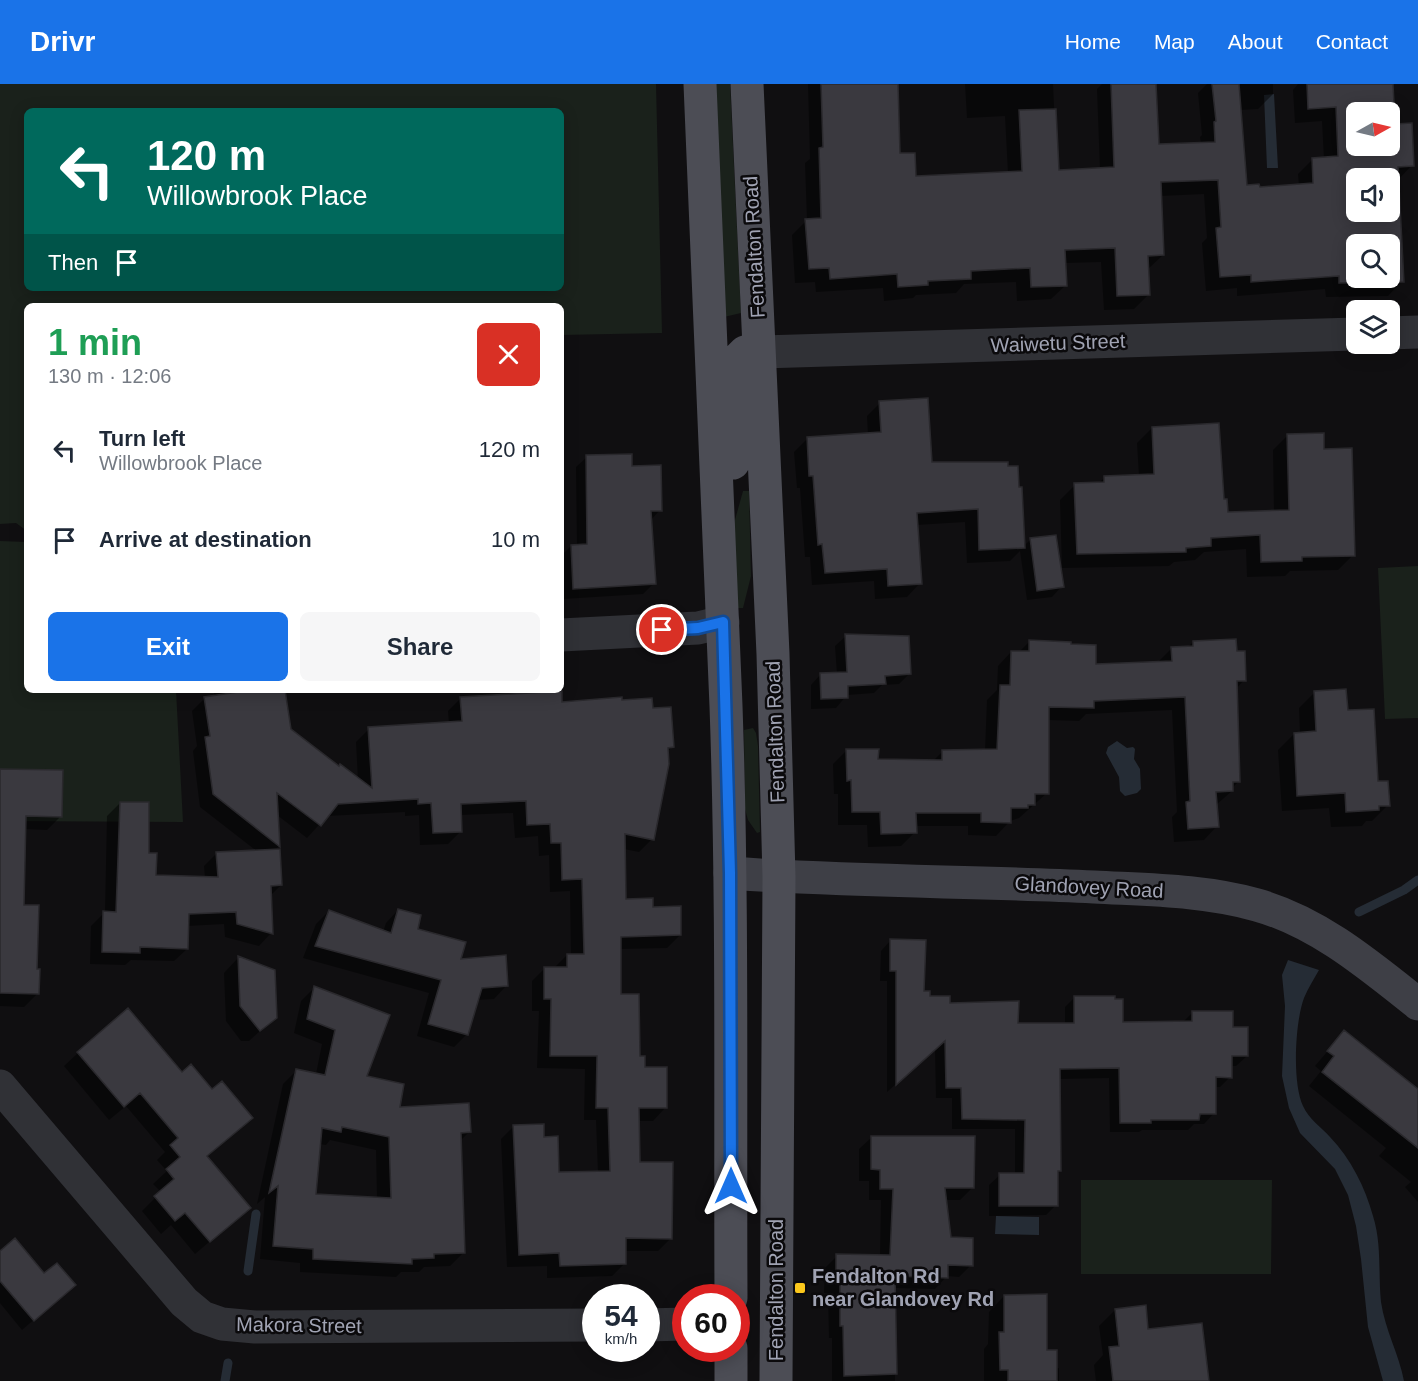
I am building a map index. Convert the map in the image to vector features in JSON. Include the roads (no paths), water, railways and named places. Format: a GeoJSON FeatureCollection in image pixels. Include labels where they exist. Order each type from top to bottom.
{"type":"FeatureCollection","features":[{"type":"Feature","properties":{"kind":"main road"},"geometry":{"type":"LineString","coordinates":[[700,84],[726,707],[730,873],[731,1284]]}},
{"type":"Feature","properties":{"kind":"main road","name":"Fendalton Road"},"geometry":{"type":"LineString","coordinates":[[747,84],[770,606],[779,877],[776,1381]]}},
{"type":"Feature","properties":{"kind":"main road"},"geometry":{"type":"LineString","coordinates":[[717,499],[737,455],[737,360],[744,352],[759,352]]}},
{"type":"Feature","properties":{"kind":"main road"},"geometry":{"type":"LineString","coordinates":[[726,707],[742,714],[752,703],[752,637],[770,606]]}},
{"type":"Feature","properties":{"kind":"main road"},"geometry":{"type":"LineString","coordinates":[[730,1075],[778,1077]]}},
{"type":"Feature","properties":{"kind":"main road"},"geometry":{"type":"LineString","coordinates":[[731,1362],[731,1381]]}},
{"type":"Feature","properties":{"kind":"street"},"geometry":{"type":"LineString","coordinates":[[1400,333],[1418,332]]}},
{"type":"Feature","properties":{"kind":"street","name":"Waiwetu Street"},"geometry":{"type":"LineString","coordinates":[[759,352],[1346,334]]}},
{"type":"Feature","properties":{"kind":"street"},"geometry":{"type":"LineString","coordinates":[[564,635],[698,628],[723,622]]}},
{"type":"Feature","properties":{"kind":"street","name":"Glandovey Road"},"geometry":{"type":"LineString","coordinates":[[730,873],[779,877],[1010,883],[1212,896],[1257,905],[1334,940],[1418,1004]]}},
{"type":"Feature","properties":{"kind":"street","name":"Makora Street"},"geometry":{"type":"LineString","coordinates":[[0,1086],[184,1302],[202,1317],[222,1324],[255,1327],[582,1325]]}},
{"type":"Feature","properties":{"kind":"waterway"},"geometry":{"type":"LineString","coordinates":[[1359,912],[1404,890],[1418,880]]}},
{"type":"Feature","properties":{"kind":"waterway"},"geometry":{"type":"LineString","coordinates":[[248,1271],[256,1214]]}},
{"type":"Feature","properties":{"kind":"waterway"},"geometry":{"type":"LineString","coordinates":[[225,1381],[228,1363]]}},
{"type":"Feature","properties":{"kind":"place","name":"Fendalton Rd near Glandovey Rd"},"geometry":{"type":"Point","coordinates":[800,1288]}}]}
